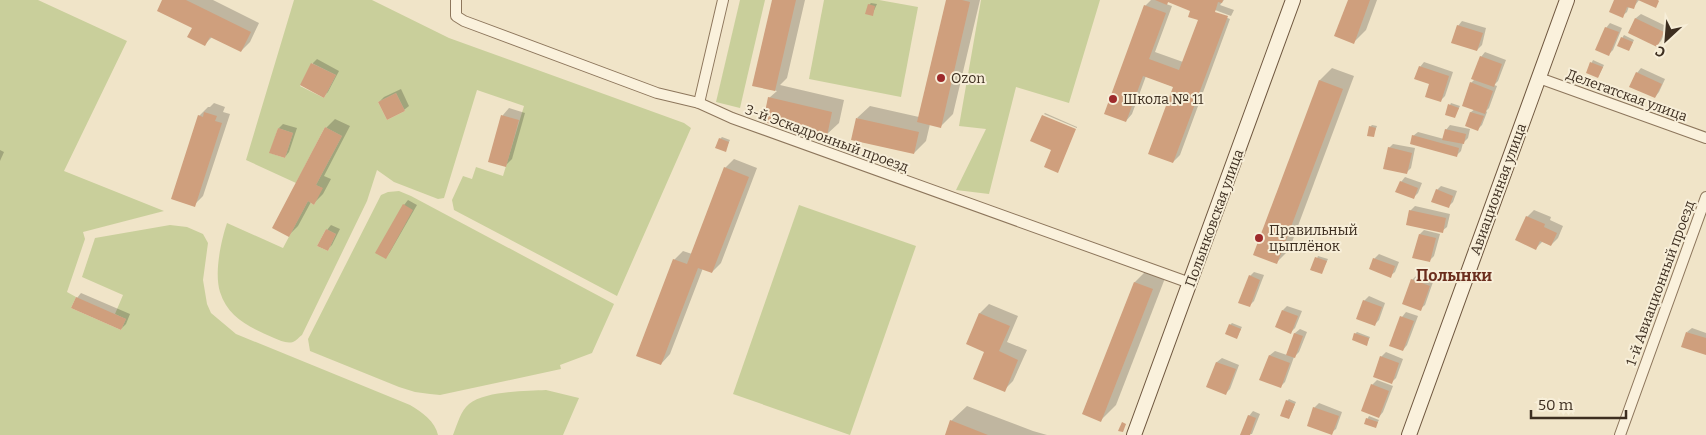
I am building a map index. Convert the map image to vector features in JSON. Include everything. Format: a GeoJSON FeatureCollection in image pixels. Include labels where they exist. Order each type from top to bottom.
{"type":"FeatureCollection","features":[{"type":"Feature","properties":{"kind":"street","name":"3-й Эскадронный проезд"},"geometry":{"type":"LineString","coordinates":[[456,0],[456,16],[464,21],[657,93],[699,103],[732,118],[1190,283]]}},
{"type":"Feature","properties":{"kind":"street"},"geometry":{"type":"LineString","coordinates":[[699,103],[723,0]]}},
{"type":"Feature","properties":{"kind":"street","name":"Полынковская улица"},"geometry":{"type":"LineString","coordinates":[[1134,435],[1293,0]]}},
{"type":"Feature","properties":{"kind":"street","name":"Авиационная улица"},"geometry":{"type":"LineString","coordinates":[[1409,435],[1567,0]]}},
{"type":"Feature","properties":{"kind":"street","name":"Делегатская улица"},"geometry":{"type":"LineString","coordinates":[[1539,78],[1706,138]]}},
{"type":"Feature","properties":{"kind":"street","name":"1-й Авиационный проезд"},"geometry":{"type":"LineString","coordinates":[[1620,435],[1706,197]]}},
{"type":"Feature","properties":{"kind":"green space"},"geometry":{"type":"Polygon","coordinates":[[[0,0],[38,0],[127,41],[64,171],[164,211],[83,232],[85,239],[67,292],[76,297],[71,308],[121,330],[126,319],[115,314],[123,295],[82,277],[95,238],[170,225],[187,227],[203,234],[208,243],[203,280],[207,304],[211,313],[236,334],[410,405],[431,421],[438,435],[0,435],[0,0]]]}},
{"type":"Feature","properties":{"kind":"green space"},"geometry":{"type":"Polygon","coordinates":[[[294,0],[372,0],[449,38],[684,123],[691,128],[617,296],[454,210],[452,200],[463,176],[472,179],[476,167],[503,176],[524,106],[477,90],[444,198],[438,199],[394,182],[377,170],[367,201],[302,335],[290,342],[283,342],[249,326],[229,309],[224,301],[218,284],[218,267],[227,223],[283,248],[308,201],[314,205],[322,188],[316,185],[342,136],[325,127],[296,183],[246,160],[294,0]],[[312,63],[300,86],[324,98],[336,75],[312,63]],[[396,93],[378,102],[387,120],[405,111],[396,93]],[[278,128],[270,153],[285,158],[293,133],[278,128]],[[326,229],[317,246],[328,251],[336,234],[326,229]]]}},
{"type":"Feature","properties":{"kind":"green space"},"geometry":{"type":"Polygon","coordinates":[[[740,0],[765,0],[740,108],[716,102],[740,0]]]}},
{"type":"Feature","properties":{"kind":"green space"},"geometry":{"type":"Polygon","coordinates":[[[824,0],[879,0],[918,7],[901,97],[809,79],[824,0]]]}},
{"type":"Feature","properties":{"kind":"green space"},"geometry":{"type":"Polygon","coordinates":[[[981,0],[1100,0],[1069,103],[1016,87],[989,194],[956,190],[986,129],[959,126],[981,0]]]}},
{"type":"Feature","properties":{"kind":"green space"},"geometry":{"type":"Polygon","coordinates":[[[399,191],[614,304],[592,353],[560,365],[561,369],[440,395],[415,392],[399,387],[310,351],[308,339],[381,195],[399,191]]]}},
{"type":"Feature","properties":{"kind":"green space"},"geometry":{"type":"Polygon","coordinates":[[[799,205],[916,246],[850,435],[733,394],[799,205]]]}},
{"type":"Feature","properties":{"kind":"green space"},"geometry":{"type":"Polygon","coordinates":[[[546,390],[579,398],[563,435],[453,435],[464,410],[476,400],[485,396],[506,392],[546,390]]]}},
{"type":"Feature","properties":{"kind":"building"},"geometry":{"type":"Polygon","coordinates":[[[162,0],[186,0],[251,32],[241,52],[210,37],[205,46],[187,37],[192,28],[157,11],[162,0]]]}},
{"type":"Feature","properties":{"kind":"building"},"geometry":{"type":"Polygon","coordinates":[[[772,0],[796,0],[775,91],[752,86],[772,0]]]}},
{"type":"Feature","properties":{"kind":"building"},"geometry":{"type":"Polygon","coordinates":[[[946,0],[970,2],[941,128],[917,122],[946,0]]]}},
{"type":"Feature","properties":{"kind":"building"},"geometry":{"type":"Polygon","coordinates":[[[1155,0],[1223,0],[1222,3],[1218,2],[1215,12],[1228,16],[1173,163],[1148,154],[1173,87],[1143,76],[1126,122],[1104,114],[1144,5],[1166,13],[1149,59],[1179,70],[1198,20],[1188,17],[1190,11],[1168,2],[1167,5],[1155,0]]]}},
{"type":"Feature","properties":{"kind":"building"},"geometry":{"type":"Polygon","coordinates":[[[1348,0],[1370,0],[1354,44],[1334,36],[1348,0]]]}},
{"type":"Feature","properties":{"kind":"building"},"geometry":{"type":"Polygon","coordinates":[[[1614,0],[1637,0],[1634,9],[1627,7],[1623,18],[1609,12],[1614,0]]]}},
{"type":"Feature","properties":{"kind":"building"},"geometry":{"type":"Polygon","coordinates":[[[1638,0],[1658,0],[1659,1],[1656,8],[1638,0]]]}},
{"type":"Feature","properties":{"kind":"building"},"geometry":{"type":"Polygon","coordinates":[[[868,4],[875,6],[873,16],[865,14],[868,4]]]}},
{"type":"Feature","properties":{"kind":"building"},"geometry":{"type":"Polygon","coordinates":[[[1635,18],[1664,32],[1657,47],[1628,33],[1635,18]]]}},
{"type":"Feature","properties":{"kind":"building"},"geometry":{"type":"Polygon","coordinates":[[[1457,25],[1483,33],[1477,51],[1451,43],[1457,25]]]}},
{"type":"Feature","properties":{"kind":"building"},"geometry":{"type":"Polygon","coordinates":[[[1605,27],[1619,32],[1609,56],[1595,50],[1605,27]]]}},
{"type":"Feature","properties":{"kind":"building"},"geometry":{"type":"Polygon","coordinates":[[[1621,37],[1633,42],[1629,51],[1617,46],[1621,37]]]}},
{"type":"Feature","properties":{"kind":"building"},"geometry":{"type":"Polygon","coordinates":[[[1480,56],[1502,64],[1494,87],[1471,79],[1480,56]]]}},
{"type":"Feature","properties":{"kind":"building"},"geometry":{"type":"Polygon","coordinates":[[[1590,62],[1603,67],[1598,78],[1586,73],[1590,62]]]}},
{"type":"Feature","properties":{"kind":"building"},"geometry":{"type":"Polygon","coordinates":[[[311,63],[336,75],[324,98],[300,85],[311,63]]]}},
{"type":"Feature","properties":{"kind":"building"},"geometry":{"type":"Polygon","coordinates":[[[1419,66],[1449,76],[1441,102],[1425,97],[1429,84],[1414,79],[1419,66]]]}},
{"type":"Feature","properties":{"kind":"building"},"geometry":{"type":"Polygon","coordinates":[[[1636,72],[1662,84],[1655,98],[1629,87],[1636,72]]]}},
{"type":"Feature","properties":{"kind":"building"},"geometry":{"type":"Polygon","coordinates":[[[1319,80],[1343,89],[1277,264],[1253,255],[1319,80]]]}},
{"type":"Feature","properties":{"kind":"building"},"geometry":{"type":"Polygon","coordinates":[[[1470,82],[1493,91],[1485,114],[1462,106],[1470,82]]]}},
{"type":"Feature","properties":{"kind":"building"},"geometry":{"type":"Polygon","coordinates":[[[396,93],[405,111],[387,120],[378,102],[396,93]]]}},
{"type":"Feature","properties":{"kind":"building"},"geometry":{"type":"Polygon","coordinates":[[[768,97],[832,112],[827,136],[763,122],[768,97]]]}},
{"type":"Feature","properties":{"kind":"building"},"geometry":{"type":"Polygon","coordinates":[[[1448,104],[1459,108],[1455,118],[1445,115],[1448,104]]]}},
{"type":"Feature","properties":{"kind":"building"},"geometry":{"type":"Polygon","coordinates":[[[204,112],[217,116],[215,121],[222,123],[195,207],[171,199],[198,115],[203,117],[204,112]]]}},
{"type":"Feature","properties":{"kind":"building"},"geometry":{"type":"Polygon","coordinates":[[[1470,112],[1484,116],[1478,131],[1465,126],[1470,112]]]}},
{"type":"Feature","properties":{"kind":"building"},"geometry":{"type":"Polygon","coordinates":[[[501,115],[519,120],[506,167],[488,162],[501,115]]]}},
{"type":"Feature","properties":{"kind":"building"},"geometry":{"type":"Polygon","coordinates":[[[1042,115],[1076,129],[1058,173],[1044,167],[1051,150],[1030,141],[1042,115]]]}},
{"type":"Feature","properties":{"kind":"building"},"geometry":{"type":"Polygon","coordinates":[[[856,118],[919,132],[914,154],[851,140],[856,118]]]}},
{"type":"Feature","properties":{"kind":"building"},"geometry":{"type":"Polygon","coordinates":[[[1369,126],[1376,128],[1374,137],[1367,136],[1369,126]]]}},
{"type":"Feature","properties":{"kind":"building"},"geometry":{"type":"Polygon","coordinates":[[[325,127],[342,136],[316,185],[323,188],[314,205],[308,201],[289,237],[272,228],[325,127]]]}},
{"type":"Feature","properties":{"kind":"building"},"geometry":{"type":"Polygon","coordinates":[[[278,128],[293,133],[285,158],[269,153],[278,128]]]}},
{"type":"Feature","properties":{"kind":"building"},"geometry":{"type":"Polygon","coordinates":[[[1445,129],[1466,134],[1464,144],[1442,140],[1445,129]]]}},
{"type":"Feature","properties":{"kind":"building"},"geometry":{"type":"Polygon","coordinates":[[[1412,135],[1459,148],[1457,157],[1410,144],[1412,135]]]}},
{"type":"Feature","properties":{"kind":"building"},"geometry":{"type":"Polygon","coordinates":[[[719,138],[729,142],[726,152],[715,148],[719,138]]]}},
{"type":"Feature","properties":{"kind":"building"},"geometry":{"type":"Polygon","coordinates":[[[1388,147],[1412,153],[1407,174],[1383,169],[1388,147]]]}},
{"type":"Feature","properties":{"kind":"building"},"geometry":{"type":"Polygon","coordinates":[[[724,167],[749,177],[712,273],[698,268],[661,365],[636,356],[673,259],[687,264],[724,167]]]}},
{"type":"Feature","properties":{"kind":"building"},"geometry":{"type":"Polygon","coordinates":[[[1400,181],[1418,188],[1414,199],[1395,192],[1400,181]]]}},
{"type":"Feature","properties":{"kind":"building"},"geometry":{"type":"Polygon","coordinates":[[[1436,189],[1453,196],[1449,208],[1431,202],[1436,189]]]}},
{"type":"Feature","properties":{"kind":"building"},"geometry":{"type":"Polygon","coordinates":[[[403,204],[413,210],[386,259],[375,253],[403,204]]]}},
{"type":"Feature","properties":{"kind":"building"},"geometry":{"type":"Polygon","coordinates":[[[1409,210],[1446,218],[1443,233],[1406,225],[1409,210]]]}},
{"type":"Feature","properties":{"kind":"building"},"geometry":{"type":"Polygon","coordinates":[[[1526,216],[1545,224],[1544,227],[1557,233],[1551,246],[1540,241],[1536,250],[1515,240],[1526,216]]]}},
{"type":"Feature","properties":{"kind":"building"},"geometry":{"type":"Polygon","coordinates":[[[326,229],[336,234],[328,251],[317,246],[326,229]]]}},
{"type":"Feature","properties":{"kind":"building"},"geometry":{"type":"Polygon","coordinates":[[[1419,234],[1436,238],[1430,262],[1412,258],[1419,234]]]}},
{"type":"Feature","properties":{"kind":"building"},"geometry":{"type":"Polygon","coordinates":[[[1315,257],[1327,261],[1322,274],[1310,270],[1315,257]]]}},
{"type":"Feature","properties":{"kind":"building"},"geometry":{"type":"Polygon","coordinates":[[[1373,258],[1395,266],[1391,278],[1369,269],[1373,258]]]}},
{"type":"Feature","properties":{"kind":"building"},"geometry":{"type":"Polygon","coordinates":[[[1249,275],[1260,280],[1250,307],[1238,303],[1249,275]]]}},
{"type":"Feature","properties":{"kind":"building"},"geometry":{"type":"Polygon","coordinates":[[[1411,279],[1430,286],[1421,311],[1402,304],[1411,279]]]}},
{"type":"Feature","properties":{"kind":"building"},"geometry":{"type":"Polygon","coordinates":[[[1134,282],[1153,289],[1101,422],[1082,414],[1134,282]]]}},
{"type":"Feature","properties":{"kind":"building"},"geometry":{"type":"Polygon","coordinates":[[[76,297],[126,319],[121,330],[71,308],[76,297]]]}},
{"type":"Feature","properties":{"kind":"building"},"geometry":{"type":"Polygon","coordinates":[[[1363,300],[1382,307],[1375,326],[1356,319],[1363,300]]]}},
{"type":"Feature","properties":{"kind":"building"},"geometry":{"type":"Polygon","coordinates":[[[1282,310],[1298,316],[1291,334],[1275,327],[1282,310]]]}},
{"type":"Feature","properties":{"kind":"building"},"geometry":{"type":"Polygon","coordinates":[[[979,313],[1010,326],[999,351],[1018,360],[1005,392],[973,379],[984,352],[966,344],[979,313]]]}},
{"type":"Feature","properties":{"kind":"building"},"geometry":{"type":"Polygon","coordinates":[[[1400,316],[1414,321],[1403,351],[1389,346],[1400,316]]]}},
{"type":"Feature","properties":{"kind":"building"},"geometry":{"type":"Polygon","coordinates":[[[1229,324],[1241,329],[1237,339],[1225,334],[1229,324]]]}},
{"type":"Feature","properties":{"kind":"building"},"geometry":{"type":"Polygon","coordinates":[[[1686,332],[1706,338],[1706,355],[1681,347],[1686,332]]]}},
{"type":"Feature","properties":{"kind":"building"},"geometry":{"type":"Polygon","coordinates":[[[1294,333],[1303,336],[1295,358],[1286,355],[1294,333]]]}},
{"type":"Feature","properties":{"kind":"building"},"geometry":{"type":"Polygon","coordinates":[[[1354,333],[1369,338],[1367,346],[1352,340],[1354,333]]]}},
{"type":"Feature","properties":{"kind":"building"},"geometry":{"type":"Polygon","coordinates":[[[1269,355],[1290,363],[1281,388],[1259,380],[1269,355]]]}},
{"type":"Feature","properties":{"kind":"building"},"geometry":{"type":"Polygon","coordinates":[[[1380,356],[1399,363],[1392,384],[1373,377],[1380,356]]]}},
{"type":"Feature","properties":{"kind":"building"},"geometry":{"type":"Polygon","coordinates":[[[1216,362],[1236,369],[1226,395],[1206,387],[1216,362]]]}},
{"type":"Feature","properties":{"kind":"building"},"geometry":{"type":"Polygon","coordinates":[[[1371,384],[1389,391],[1379,418],[1361,411],[1371,384]]]}},
{"type":"Feature","properties":{"kind":"building"},"geometry":{"type":"Polygon","coordinates":[[[1286,400],[1295,404],[1289,419],[1280,416],[1286,400]]]}},
{"type":"Feature","properties":{"kind":"building"},"geometry":{"type":"Polygon","coordinates":[[[1313,407],[1339,416],[1332,435],[1307,426],[1313,407]]]}},
{"type":"Feature","properties":{"kind":"building"},"geometry":{"type":"Polygon","coordinates":[[[1248,415],[1256,418],[1250,435],[1240,435],[1248,415]]]}},
{"type":"Feature","properties":{"kind":"building"},"geometry":{"type":"Polygon","coordinates":[[[1366,418],[1378,422],[1376,428],[1364,424],[1366,418]]]}},
{"type":"Feature","properties":{"kind":"building"},"geometry":{"type":"Polygon","coordinates":[[[950,420],[988,435],[945,435],[950,420]]]}},
{"type":"Feature","properties":{"kind":"building"},"geometry":{"type":"Polygon","coordinates":[[[1122,422],[1126,424],[1123,432],[1118,431],[1122,422]]]}},
{"type":"Feature","properties":{"kind":"place","name":"Ozon"},"geometry":{"type":"Point","coordinates":[941,78]}},
{"type":"Feature","properties":{"kind":"place","name":"Школа № 11"},"geometry":{"type":"Point","coordinates":[1113,99]}},
{"type":"Feature","properties":{"kind":"place","name":"Правильный цыплёнок"},"geometry":{"type":"Point","coordinates":[1259,238]}},
{"type":"Feature","properties":{"kind":"district","name":"Полынки"},"geometry":{"type":"Point","coordinates":[1454,275]}}]}
